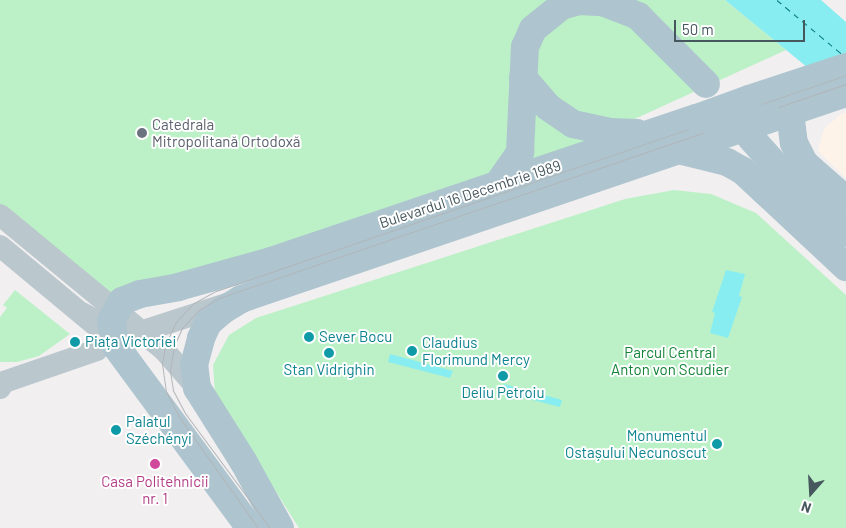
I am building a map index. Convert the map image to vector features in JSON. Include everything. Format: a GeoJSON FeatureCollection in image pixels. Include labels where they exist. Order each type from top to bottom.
{"type":"FeatureCollection","features":[{"type":"Feature","properties":{"kind":"main road"},"geometry":{"type":"LineString","coordinates":[[498,184],[520,152],[522,78],[525,47],[533,29],[561,6],[580,1],[608,4],[638,16],[706,84]]}},
{"type":"Feature","properties":{"kind":"main road","name":"Bulevardul 16 Decembrie 1989"},"geometry":{"type":"LineString","coordinates":[[241,299],[718,137],[786,107],[846,67]]}},
{"type":"Feature","properties":{"kind":"main road"},"geometry":{"type":"LineString","coordinates":[[522,78],[542,102],[573,124],[611,132],[654,133]]}},
{"type":"Feature","properties":{"kind":"main road","name":"Bulevardul 16 Decembrie 1989"},"geometry":{"type":"LineString","coordinates":[[110,334],[124,299],[271,262],[654,133],[749,99],[786,107],[846,93]]}},
{"type":"Feature","properties":{"kind":"main road"},"geometry":{"type":"LineString","coordinates":[[786,107],[794,143],[804,163],[846,200]]}},
{"type":"Feature","properties":{"kind":"main road"},"geometry":{"type":"LineString","coordinates":[[752,138],[796,187],[846,234]]}},
{"type":"Feature","properties":{"kind":"main road"},"geometry":{"type":"LineString","coordinates":[[678,150],[727,162],[743,172],[846,267]]}},
{"type":"Feature","properties":{"kind":"main road"},"geometry":{"type":"LineString","coordinates":[[241,299],[208,323],[201,338],[194,365],[197,388],[243,461],[280,528]]}},
{"type":"Feature","properties":{"kind":"main road"},"geometry":{"type":"LineString","coordinates":[[110,334],[250,528]]}},
{"type":"Feature","properties":{"kind":"street"},"geometry":{"type":"LineString","coordinates":[[0,215],[90,287],[110,292],[147,292]]}},
{"type":"Feature","properties":{"kind":"street"},"geometry":{"type":"LineString","coordinates":[[0,246],[110,334]]}},
{"type":"Feature","properties":{"kind":"street"},"geometry":{"type":"LineString","coordinates":[[90,287],[110,334]]}},
{"type":"Feature","properties":{"kind":"street","name":"Bulevardul 16 Decembrie 1989"},"geometry":{"type":"LineString","coordinates":[[142,332],[241,299]]}},
{"type":"Feature","properties":{"kind":"street"},"geometry":{"type":"LineString","coordinates":[[0,388],[4,382],[110,334],[142,332],[177,363],[197,388]]}},
{"type":"Feature","properties":{"kind":"shaded area"},"geometry":{"type":"Polygon","coordinates":[[[842,113],[846,113],[846,178],[818,151],[824,129],[842,113]]]}},
{"type":"Feature","properties":{"kind":"green space"},"geometry":{"type":"Polygon","coordinates":[[[0,0],[725,0],[786,50],[479,190],[118,293],[103,291],[0,215],[0,0]]]}},
{"type":"Feature","properties":{"kind":"green space","name":"Parcul Central Anton von Scudier"},"geometry":{"type":"Polygon","coordinates":[[[674,190],[711,194],[756,213],[846,295],[846,528],[299,528],[215,395],[213,365],[229,335],[256,318],[625,199],[674,190]]]}},
{"type":"Feature","properties":{"kind":"green space"},"geometry":{"type":"Polygon","coordinates":[[[15,290],[70,334],[39,356],[17,362],[0,362],[0,317],[7,308],[3,305],[15,290]]]}},
{"type":"Feature","properties":{"kind":"water"},"geometry":{"type":"Polygon","coordinates":[[[725,0],[821,0],[846,22],[846,99],[725,0]]]}},
{"type":"Feature","properties":{"kind":"water"},"geometry":{"type":"Polygon","coordinates":[[[726,270],[745,274],[739,296],[742,297],[728,338],[710,333],[715,313],[712,312],[726,270]]]}},
{"type":"Feature","properties":{"kind":"water"},"geometry":{"type":"Polygon","coordinates":[[[390,354],[453,371],[450,378],[388,362],[390,354]]]}},
{"type":"Feature","properties":{"kind":"water"},"geometry":{"type":"Polygon","coordinates":[[[504,384],[562,400],[560,407],[502,392],[504,384]]]}},
{"type":"Feature","properties":{"kind":"ferry route"},"geometry":{"type":"LineString","coordinates":[[777,0],[842,54]]}},
{"type":"Feature","properties":{"kind":"tram line"},"geometry":{"type":"LineString","coordinates":[[258,528],[179,417],[166,392],[162,363],[166,343],[176,322],[194,303],[216,291],[846,75]]}},
{"type":"Feature","properties":{"kind":"tram line"},"geometry":{"type":"LineString","coordinates":[[270,528],[185,413],[173,390],[170,371],[174,346],[182,328],[199,310],[219,298],[846,84]]}},
{"type":"Feature","properties":{"kind":"place","name":"Catedrala Mitropolitană Ortodoxă"},"geometry":{"type":"Point","coordinates":[142,133]}},
{"type":"Feature","properties":{"kind":"place","name":"Sever Bocu"},"geometry":{"type":"Point","coordinates":[309,337]}},
{"type":"Feature","properties":{"kind":"place","name":"Piața Victoriei"},"geometry":{"type":"Point","coordinates":[75,342]}},
{"type":"Feature","properties":{"kind":"place","name":"Claudius Florimund Mercy"},"geometry":{"type":"Point","coordinates":[412,351]}},
{"type":"Feature","properties":{"kind":"place","name":"Stan Vidrighin"},"geometry":{"type":"Point","coordinates":[329,353]}},
{"type":"Feature","properties":{"kind":"place","name":"Deliu Petroiu"},"geometry":{"type":"Point","coordinates":[503,376]}},
{"type":"Feature","properties":{"kind":"place","name":"Palatul Széchényi"},"geometry":{"type":"Point","coordinates":[116,430]}},
{"type":"Feature","properties":{"kind":"place","name":"Monumentul Ostașului Necunoscut"},"geometry":{"type":"Point","coordinates":[717,444]}},
{"type":"Feature","properties":{"kind":"place","name":"Casa Politehnicii nr. 1"},"geometry":{"type":"Point","coordinates":[155,464]}}]}
